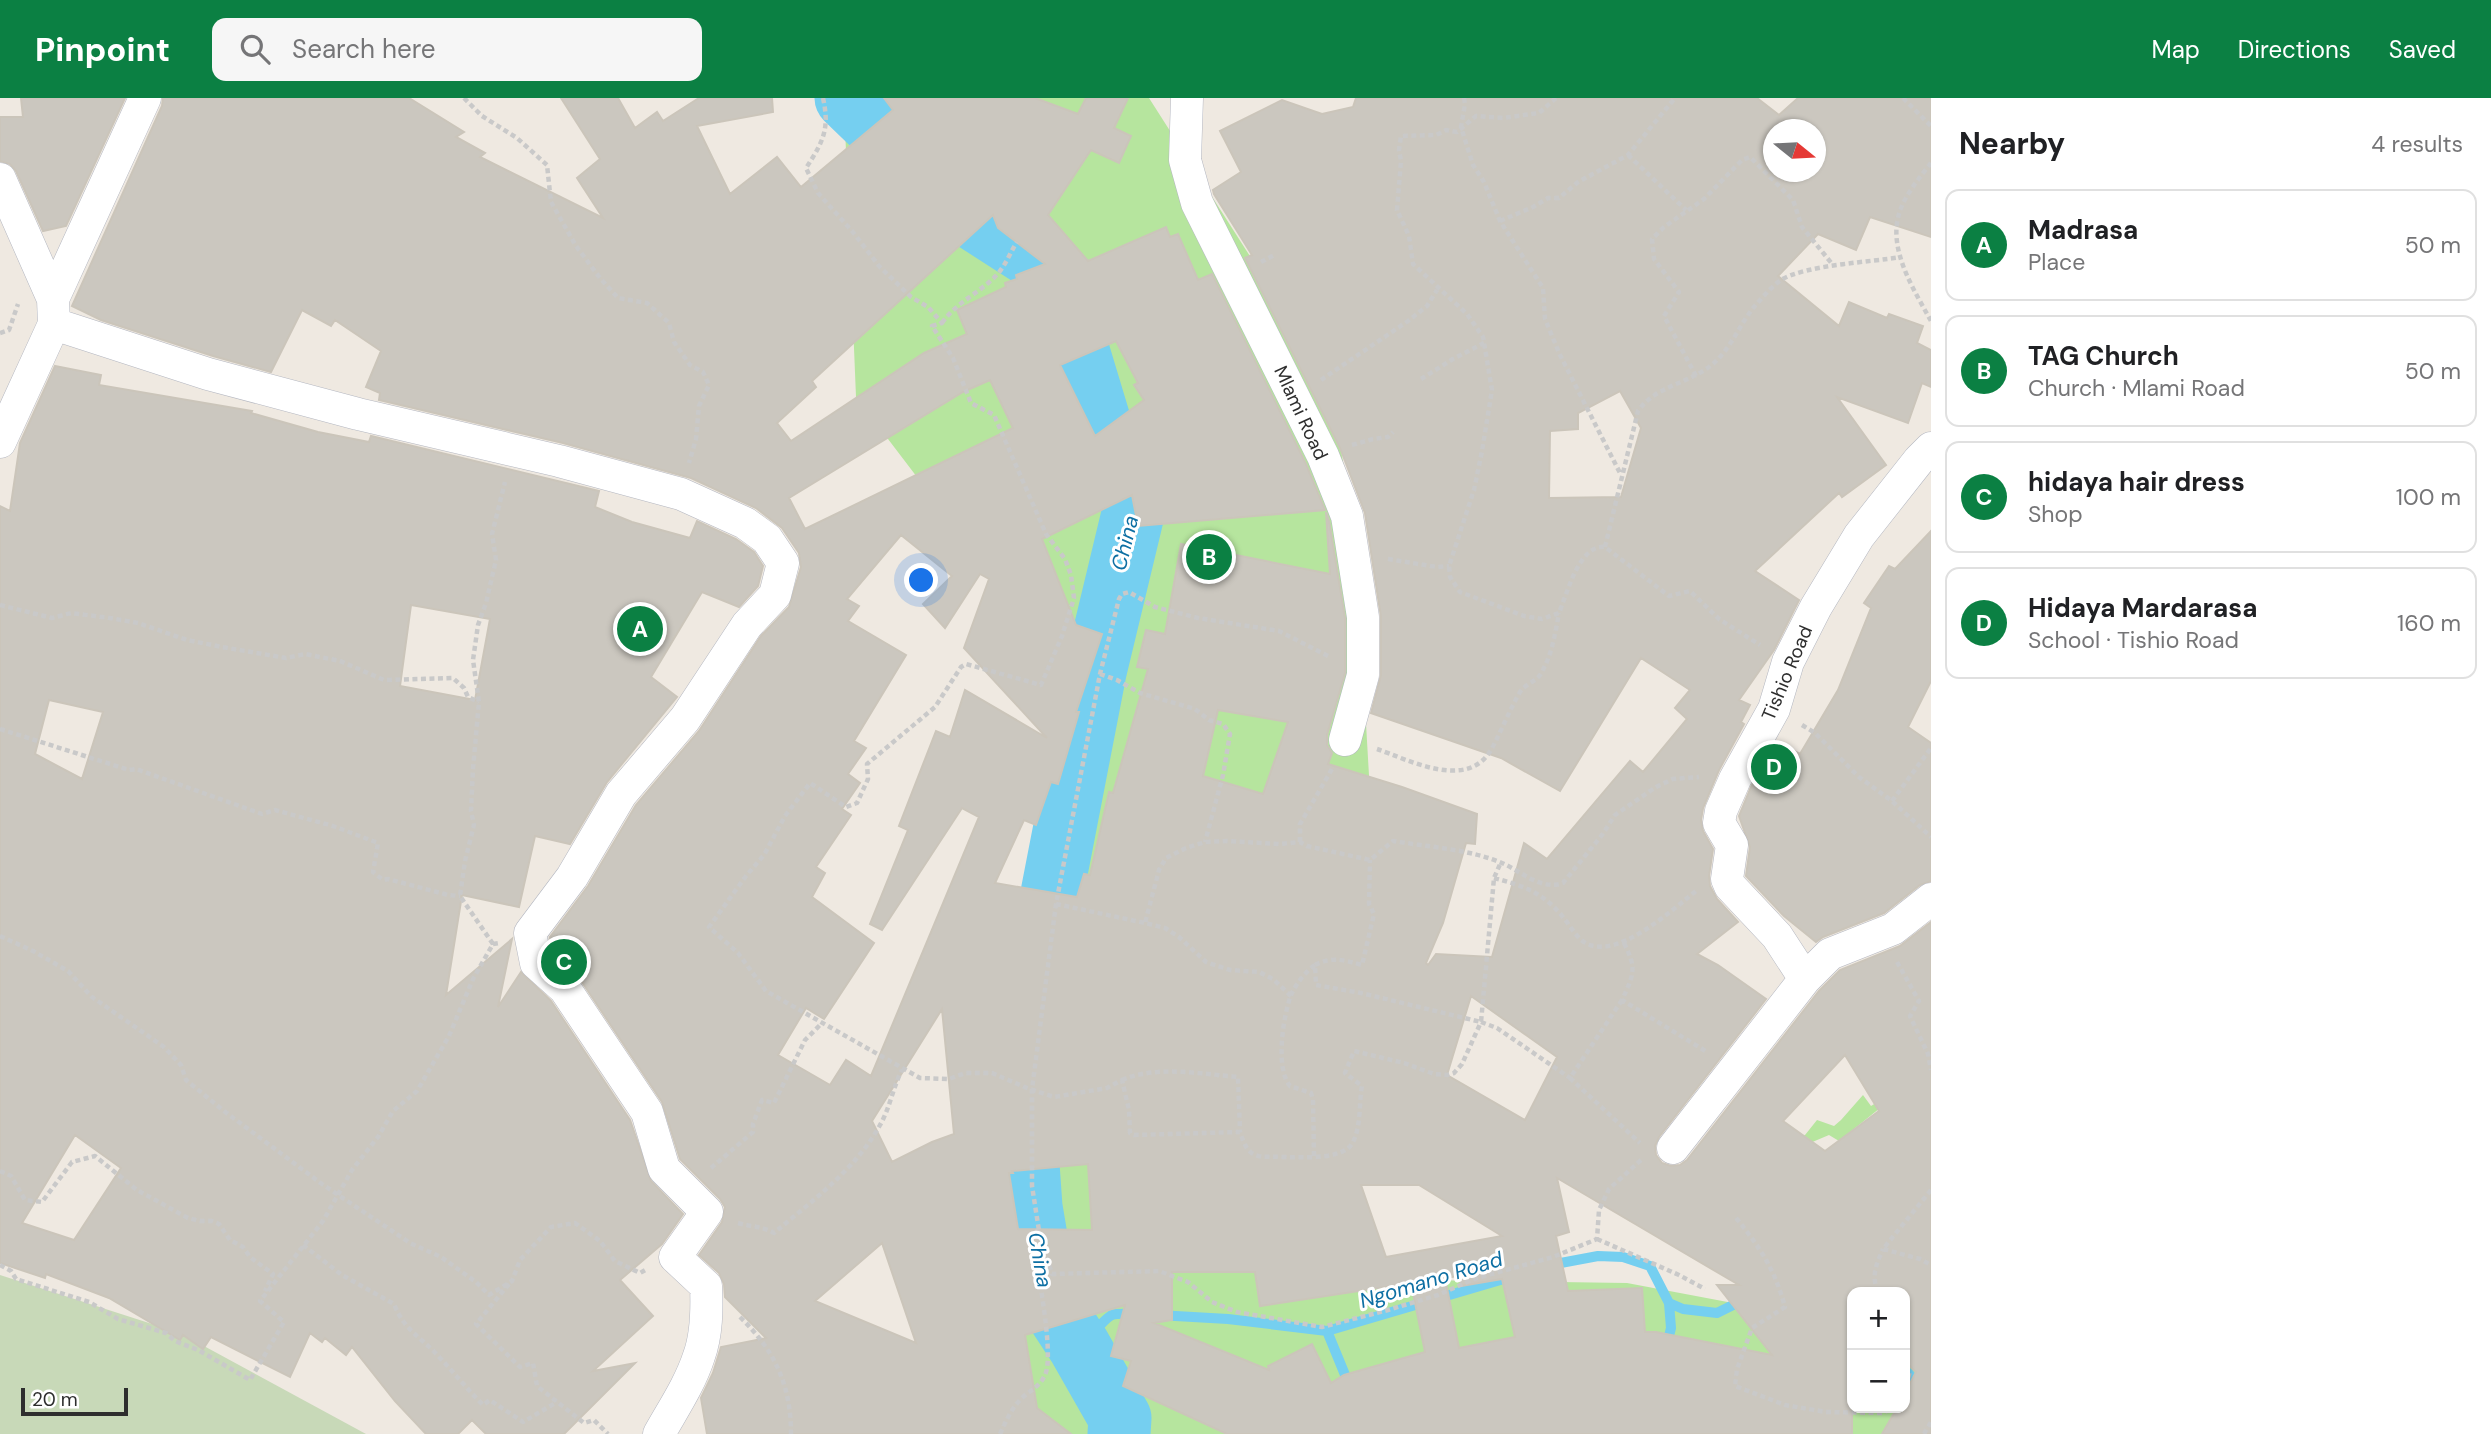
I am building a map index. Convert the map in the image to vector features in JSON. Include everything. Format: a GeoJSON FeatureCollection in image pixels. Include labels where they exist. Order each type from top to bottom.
{"type":"FeatureCollection","features":[{"type":"Feature","properties":{"kind":"street"},"geometry":{"type":"LineString","coordinates":[[0,442],[145,98]]}},
{"type":"Feature","properties":{"kind":"street","name":"Mlami Road"},"geometry":{"type":"LineString","coordinates":[[1186,98],[1185,160],[1197,203],[1323,456],[1347,516],[1363,617],[1363,675],[1345,740]]}},
{"type":"Feature","properties":{"kind":"street"},"geometry":{"type":"LineString","coordinates":[[0,180],[53,312],[221,377],[681,494],[745,523],[767,539],[783,563],[775,595],[747,625],[685,719],[621,794],[572,877],[530,933],[536,963],[565,989],[648,1112],[664,1169],[707,1212],[675,1257],[706,1286],[707,1318],[699,1356],[683,1392],[659,1434]]}},
{"type":"Feature","properties":{"kind":"street","name":"Tishio Road"},"geometry":{"type":"LineString","coordinates":[[1727,879],[1732,845],[1719,818],[1735,779],[1774,709],[1788,662],[1816,607],[1859,536],[1931,448]]}},
{"type":"Feature","properties":{"kind":"street"},"geometry":{"type":"LineString","coordinates":[[1727,879],[1730,886],[1777,936],[1805,979]]}},
{"type":"Feature","properties":{"kind":"street"},"geometry":{"type":"LineString","coordinates":[[1674,1148],[1805,979],[1830,954],[1893,929],[1931,899]]}},
{"type":"Feature","properties":{"kind":"path"},"geometry":{"type":"LineString","coordinates":[[464,98],[482,116],[517,138],[547,166],[551,202],[576,246],[600,278],[618,298],[647,303],[669,323],[674,342],[690,365],[703,372],[709,385],[699,406],[696,439],[681,494]]}},
{"type":"Feature","properties":{"kind":"path"},"geometry":{"type":"LineString","coordinates":[[823,98],[828,119],[822,134],[822,144],[806,168],[818,192],[878,266],[911,297],[928,307],[942,323]]}},
{"type":"Feature","properties":{"kind":"path"},"geometry":{"type":"LineString","coordinates":[[1464,98],[1461,127],[1473,165],[1484,182],[1500,221],[1543,288],[1545,319],[1555,343],[1621,475]]}},
{"type":"Feature","properties":{"kind":"path"},"geometry":{"type":"LineString","coordinates":[[1556,98],[1539,113],[1503,118],[1476,116],[1457,132],[1447,130],[1436,135],[1401,136],[1398,210],[1409,236],[1413,264],[1467,314],[1483,337],[1492,390],[1474,490],[1449,566],[1450,577],[1460,593],[1524,616],[1542,618],[1559,613]]}},
{"type":"Feature","properties":{"kind":"path"},"geometry":{"type":"LineString","coordinates":[[1500,221],[1548,198],[1559,198],[1578,182],[1628,155],[1675,98]]}},
{"type":"Feature","properties":{"kind":"path"},"geometry":{"type":"LineString","coordinates":[[1903,98],[1931,126]]}},
{"type":"Feature","properties":{"kind":"path"},"geometry":{"type":"LineString","coordinates":[[1628,155],[1686,211]]}},
{"type":"Feature","properties":{"kind":"path"},"geometry":{"type":"LineString","coordinates":[[1696,376],[1664,316],[1679,292],[1654,259],[1652,243],[1657,232],[1704,199],[1742,160],[1751,157],[1793,200],[1802,227],[1833,265]]}},
{"type":"Feature","properties":{"kind":"path"},"geometry":{"type":"LineString","coordinates":[[1931,163],[1899,211],[1895,235],[1909,280],[1931,321]]}},
{"type":"Feature","properties":{"kind":"path"},"geometry":{"type":"LineString","coordinates":[[1017,242],[1000,270],[986,284],[961,302],[942,323],[932,326],[953,358],[971,403],[994,415],[1046,534],[1065,559],[1071,575],[1074,598],[1062,636],[1041,685],[966,664],[961,667],[935,708],[867,764],[868,779],[857,803],[846,807],[810,783],[785,816],[764,855],[709,927],[738,953],[766,991],[920,1078],[950,1079],[965,1073],[992,1073],[1054,1097],[1107,1088],[1140,1074],[1163,1072],[1238,1077],[1240,1132],[1246,1149],[1252,1155],[1332,1156],[1345,1152],[1355,1139],[1362,1086],[1345,1073],[1354,1051],[1404,1063],[1434,1074],[1454,1073],[1462,1064],[1481,1022],[1494,877],[1501,863]]}},
{"type":"Feature","properties":{"kind":"path"},"geometry":{"type":"LineString","coordinates":[[1605,547],[1638,411],[1647,399],[1696,376],[1714,363],[1727,348],[1745,318],[1781,280],[1833,265],[1901,257]]}},
{"type":"Feature","properties":{"kind":"path"},"geometry":{"type":"LineString","coordinates":[[1294,397],[1408,321],[1427,306],[1438,289]]}},
{"type":"Feature","properties":{"kind":"path"},"geometry":{"type":"LineString","coordinates":[[1421,379],[1484,343]]}},
{"type":"Feature","properties":{"kind":"path"},"geometry":{"type":"LineString","coordinates":[[1323,456],[1359,442],[1388,437],[1393,432]]}},
{"type":"Feature","properties":{"kind":"path"},"geometry":{"type":"LineString","coordinates":[[493,944],[460,896],[474,825],[471,811],[472,769],[480,702],[473,660],[478,625],[496,560],[492,534],[506,478],[543,458]]}},
{"type":"Feature","properties":{"kind":"path"},"geometry":{"type":"LineString","coordinates":[[1300,842],[1300,824],[1326,783],[1345,740],[1438,770],[1464,770],[1476,766],[1490,751],[1522,688],[1539,677],[1553,647],[1559,613],[1581,561],[1590,550],[1605,547],[1669,596],[1689,591],[1719,619],[1788,662]]}},
{"type":"Feature","properties":{"kind":"path"},"geometry":{"type":"LineString","coordinates":[[1352,554],[1437,567],[1449,566]]}},
{"type":"Feature","properties":{"kind":"path"},"geometry":{"type":"LineString","coordinates":[[1363,675],[1279,631],[1198,618],[1155,607],[1129,592],[1122,594],[1115,610],[1100,674],[1056,904],[1032,1089],[1032,1186],[1039,1229],[1052,1275],[1159,1271],[1188,1282],[1212,1302],[1237,1312],[1322,1326],[1388,1310],[1474,1279],[1553,1257],[1597,1239],[1705,1289]]}},
{"type":"Feature","properties":{"kind":"path"},"geometry":{"type":"LineString","coordinates":[[0,605],[52,618],[71,613],[129,622],[187,640],[222,647],[286,657],[305,654],[340,661],[384,680],[453,678],[464,688],[468,697],[480,702]]}},
{"type":"Feature","properties":{"kind":"path"},"geometry":{"type":"LineString","coordinates":[[1100,674],[1140,693],[1195,709],[1209,719],[1223,724],[1230,734],[1223,775],[1205,842]]}},
{"type":"Feature","properties":{"kind":"path"},"geometry":{"type":"LineString","coordinates":[[1774,709],[1815,733],[1859,777],[1892,801],[1931,837]]}},
{"type":"Feature","properties":{"kind":"path"},"geometry":{"type":"LineString","coordinates":[[0,729],[129,770],[136,769],[262,814],[275,810],[348,831],[378,843],[373,872],[383,880],[460,896]]}},
{"type":"Feature","properties":{"kind":"path"},"geometry":{"type":"LineString","coordinates":[[1892,801],[1931,748]]}},
{"type":"Feature","properties":{"kind":"path"},"geometry":{"type":"LineString","coordinates":[[1925,758],[1931,762]]}},
{"type":"Feature","properties":{"kind":"path"},"geometry":{"type":"LineString","coordinates":[[1314,1156],[1311,1093],[1290,1086],[1282,1070],[1283,1040],[1291,996],[1315,965],[1328,958],[1339,958],[1362,965],[1374,914],[1368,904],[1370,860],[1392,841],[1480,856],[1501,863],[1540,883],[1555,886],[1563,883],[1615,815],[1656,788],[1673,779],[1735,779]]}},
{"type":"Feature","properties":{"kind":"path"},"geometry":{"type":"LineString","coordinates":[[1145,923],[1159,870],[1166,858],[1205,842],[1300,842],[1307,846],[1370,860]]}},
{"type":"Feature","properties":{"kind":"path"},"geometry":{"type":"LineString","coordinates":[[1494,877],[1526,887],[1539,895],[1553,905],[1584,942],[1597,946],[1625,943],[1702,887],[1727,879]]}},
{"type":"Feature","properties":{"kind":"path"},"geometry":{"type":"LineString","coordinates":[[1056,904],[1165,928],[1206,962],[1230,970],[1259,972],[1273,979],[1291,996]]}},
{"type":"Feature","properties":{"kind":"path"},"geometry":{"type":"LineString","coordinates":[[1893,929],[1888,940],[1891,951],[1919,1001],[1910,1016],[1928,1054],[1931,1069]]}},
{"type":"Feature","properties":{"kind":"path"},"geometry":{"type":"LineString","coordinates":[[260,1301],[323,1221],[352,1170],[378,1137],[393,1111],[417,1091],[449,1036],[473,979],[493,944],[530,933]]}},
{"type":"Feature","properties":{"kind":"path"},"geometry":{"type":"LineString","coordinates":[[0,936],[68,971],[92,997],[164,1047],[181,1065],[186,1080],[200,1093],[322,1184],[410,1243],[441,1257],[476,1282],[489,1295],[512,1280]]}},
{"type":"Feature","properties":{"kind":"path"},"geometry":{"type":"LineString","coordinates":[[1570,1078],[1622,1000],[1634,971],[1625,943]]}},
{"type":"Feature","properties":{"kind":"path"},"geometry":{"type":"LineString","coordinates":[[1315,965],[1316,985],[1361,993],[1497,1028],[1570,1078],[1651,1152],[1609,1189],[1599,1210],[1597,1239]]}},
{"type":"Feature","properties":{"kind":"path"},"geometry":{"type":"LineString","coordinates":[[1622,1000],[1734,1069]]}},
{"type":"Feature","properties":{"kind":"path"},"geometry":{"type":"LineString","coordinates":[[685,1191],[753,1132],[752,1124],[762,1100],[774,1103],[805,1040],[822,1023]]}},
{"type":"Feature","properties":{"kind":"path"},"geometry":{"type":"LineString","coordinates":[[707,1212],[750,1227],[764,1227],[774,1233],[834,1182],[866,1148],[882,1123],[902,1070]]}},
{"type":"Feature","properties":{"kind":"path"},"geometry":{"type":"LineString","coordinates":[[1122,1080],[1129,1110],[1130,1133],[1134,1135],[1240,1132]]}},
{"type":"Feature","properties":{"kind":"path"},"geometry":{"type":"LineString","coordinates":[[0,1171],[11,1176],[24,1200],[42,1202],[72,1162],[95,1156],[137,1190],[188,1218],[219,1224],[230,1240],[243,1247],[250,1257],[273,1274],[260,1301]]}},
{"type":"Feature","properties":{"kind":"path"},"geometry":{"type":"LineString","coordinates":[[1876,1287],[1874,1268],[1883,1249],[1931,1190]]}},
{"type":"Feature","properties":{"kind":"path"},"geometry":{"type":"LineString","coordinates":[[1736,1218],[1761,1249],[1780,1287],[1784,1307],[1752,1328],[1737,1369],[1735,1386],[1785,1405],[1826,1412],[1847,1412]]}},
{"type":"Feature","properties":{"kind":"path"},"geometry":{"type":"LineString","coordinates":[[608,1434],[594,1420],[584,1423],[537,1386],[533,1363],[520,1367],[477,1324],[512,1280],[520,1261],[551,1227],[575,1223],[600,1241],[615,1261],[640,1273],[675,1257]]}},
{"type":"Feature","properties":{"kind":"path"},"geometry":{"type":"LineString","coordinates":[[1000,1434],[1011,1412],[1022,1398],[1035,1389],[1046,1373],[1048,1361],[1032,1236],[1039,1229]]}},
{"type":"Feature","properties":{"kind":"path"},"geometry":{"type":"LineString","coordinates":[[303,1245],[342,1275],[394,1304],[399,1317],[411,1333],[443,1360],[483,1405],[490,1400],[523,1422],[557,1402]]}},
{"type":"Feature","properties":{"kind":"path"},"geometry":{"type":"LineString","coordinates":[[1883,1249],[1920,1259],[1931,1265]]}},
{"type":"Feature","properties":{"kind":"path"},"geometry":{"type":"LineString","coordinates":[[0,1265],[16,1279],[89,1302],[118,1319],[166,1332],[175,1341],[198,1350],[250,1380],[284,1322],[260,1301]]}},
{"type":"Feature","properties":{"kind":"path"},"geometry":{"type":"LineString","coordinates":[[706,1286],[761,1337],[781,1373],[789,1398],[791,1434]]}},
{"type":"Feature","properties":{"kind":"path"},"geometry":{"type":"LineString","coordinates":[[1924,1434],[1931,1422]]}},
{"type":"Feature","properties":{"kind":"green space"},"geometry":{"type":"Polygon","coordinates":[[[837,98],[1149,98],[1329,380],[1355,532],[1375,880],[1346,1279],[1627,1283],[1770,1310],[1847,1300],[1847,1413],[1910,1413],[1910,1287],[1882,1287],[1931,1254],[1931,1434],[1008,1434],[1003,1306],[1068,795],[997,582],[856,397],[845,127],[837,98]]]}},
{"type":"Feature","properties":{"kind":"green space"},"geometry":{"type":"Polygon","coordinates":[[[1863,1095],[1871,1106],[1884,1098],[1880,1108],[1839,1141],[1829,1135],[1776,1152],[1805,1135],[1817,1120],[1834,1126],[1863,1095]]]}},
{"type":"Feature","properties":{"kind":"green space"},"geometry":{"type":"Polygon","coordinates":[[[0,1275],[180,1333],[366,1434],[0,1434],[0,1275]]]}},
{"type":"Feature","properties":{"kind":"building"},"geometry":{"type":"Polygon","coordinates":[[[21,98],[125,98],[66,226],[43,231],[16,171],[10,164],[0,161],[0,117],[23,117],[21,98]]]}},
{"type":"Feature","properties":{"kind":"building"},"geometry":{"type":"Polygon","coordinates":[[[163,98],[409,98],[464,132],[456,137],[485,153],[480,157],[603,218],[577,178],[600,159],[561,98],[618,98],[635,128],[657,112],[663,121],[699,98],[772,98],[773,112],[697,126],[730,194],[777,157],[801,187],[893,110],[884,98],[1035,98],[1078,114],[1086,98],[1128,98],[1114,128],[1131,136],[1119,163],[1091,150],[1048,215],[1088,261],[1166,227],[1170,237],[1178,234],[1198,280],[1212,274],[1306,464],[1325,510],[1138,526],[1132,495],[1042,539],[1076,625],[1102,634],[1076,712],[1079,712],[1058,784],[1051,782],[1036,825],[1024,820],[995,883],[1077,897],[1084,874],[1090,875],[1109,792],[1113,793],[1148,669],[1137,667],[1146,630],[1165,634],[1181,544],[1330,574],[1326,512],[1345,618],[1345,673],[1327,735],[1327,745],[1332,753],[1328,764],[1477,814],[1475,844],[1466,843],[1443,923],[1426,963],[1428,965],[1436,954],[1492,957],[1524,843],[1547,859],[1630,761],[1643,772],[1687,719],[1675,708],[1690,690],[1641,658],[1560,791],[1501,758],[1371,713],[1381,675],[1381,617],[1365,513],[1340,448],[1245,258],[1252,255],[1214,194],[1213,190],[1241,172],[1220,131],[1282,100],[1322,114],[1353,107],[1356,98],[1757,98],[1779,115],[1798,98],[1931,98],[1931,237],[1870,217],[1856,250],[1818,234],[1778,276],[1839,326],[1849,302],[1887,318],[1889,314],[1923,326],[1917,343],[1931,350],[1931,387],[1922,383],[1908,423],[1837,397],[1886,465],[1842,497],[1839,493],[1755,571],[1799,600],[1774,650],[1739,700],[1750,705],[1741,722],[1744,724],[1719,770],[1703,808],[1703,831],[1713,849],[1710,886],[1717,899],[1738,922],[1697,954],[1718,965],[1766,999],[1659,1137],[1655,1146],[1656,1155],[1662,1163],[1680,1165],[1687,1160],[1819,991],[1840,970],[1900,946],[1931,922],[1931,1434],[1882,1434],[1894,1413],[1910,1413],[1910,1383],[1916,1372],[1910,1366],[1910,1287],[1847,1287],[1847,1413],[1852,1413],[1852,1434],[1227,1434],[1123,1386],[1131,1361],[1111,1356],[1125,1305],[1025,1335],[1037,1408],[1071,1434],[707,1434],[701,1398],[721,1347],[766,1338],[725,1297],[724,1284],[719,1273],[699,1255],[722,1222],[725,1207],[680,1159],[662,1102],[580,979],[553,953],[550,937],[588,886],[636,805],[699,731],[761,636],[789,607],[801,567],[799,553],[782,528],[756,508],[691,478],[563,443],[379,400],[380,393],[366,387],[381,351],[335,320],[331,326],[302,310],[271,372],[101,320],[72,306],[162,106],[163,98]],[[993,215],[812,381],[816,387],[777,423],[791,441],[924,353],[967,334],[957,310],[1006,287],[1005,283],[1017,279],[1016,275],[1045,264],[998,228],[993,215]],[[1116,341],[1060,365],[1095,436],[1144,400],[1134,385],[1138,383],[1116,341]],[[990,380],[963,392],[789,498],[805,529],[1013,428],[990,380]],[[1620,391],[1578,413],[1578,429],[1550,431],[1549,498],[1621,497],[1641,428],[1620,391]],[[901,535],[847,599],[859,606],[848,621],[906,655],[854,741],[866,748],[848,774],[860,783],[842,809],[851,815],[816,867],[825,873],[812,897],[874,943],[824,1019],[806,1008],[778,1055],[830,1085],[846,1060],[871,1076],[979,817],[962,808],[882,930],[870,924],[908,830],[899,826],[936,731],[950,737],[965,690],[1047,738],[964,648],[989,579],[980,574],[945,628],[923,604],[952,576],[901,535]],[[1218,710],[1203,776],[1263,794],[1288,722],[1218,710]],[[1471,996],[1447,1075],[1525,1120],[1557,1057],[1471,996]],[[942,1009],[872,1121],[892,1162],[954,1134],[942,1009]],[[1845,1055],[1783,1121],[1825,1151],[1879,1111],[1845,1055]],[[1088,1164],[1012,1171],[1013,1173],[1009,1173],[1018,1229],[1092,1230],[1088,1164]],[[1557,1178],[1569,1232],[1556,1236],[1568,1291],[1642,1288],[1645,1332],[1772,1355],[1717,1285],[1739,1285],[1557,1178]],[[1361,1185],[1386,1257],[1502,1236],[1419,1185],[1361,1185]],[[882,1243],[815,1301],[916,1343],[882,1243]],[[1172,1272],[1172,1320],[1154,1323],[1269,1370],[1268,1366],[1312,1344],[1331,1383],[1344,1375],[1425,1352],[1413,1293],[1444,1278],[1260,1306],[1255,1272],[1172,1272]],[[1458,1276],[1445,1278],[1459,1348],[1515,1337],[1502,1279],[1462,1286],[1458,1276]]]}},
{"type":"Feature","properties":{"kind":"building"},"geometry":{"type":"Polygon","coordinates":[[[55,366],[101,375],[99,385],[252,411],[251,413],[318,432],[369,442],[371,436],[599,491],[595,507],[632,522],[690,538],[697,521],[736,539],[754,552],[763,566],[758,586],[739,607],[702,592],[651,677],[677,697],[607,782],[570,844],[535,836],[519,907],[462,895],[446,995],[512,939],[498,1007],[521,972],[551,1001],[630,1120],[651,1181],[683,1214],[662,1244],[620,1280],[653,1316],[593,1371],[635,1363],[564,1434],[486,1434],[472,1420],[458,1434],[426,1434],[395,1401],[352,1347],[346,1355],[325,1338],[322,1342],[310,1333],[290,1377],[211,1337],[203,1349],[183,1335],[180,1340],[109,1298],[46,1274],[45,1278],[0,1263],[0,506],[10,511],[20,443],[55,366]],[[411,605],[400,686],[475,700],[490,619],[411,605]],[[49,700],[35,754],[82,779],[103,712],[49,700]],[[75,1135],[22,1223],[74,1240],[121,1168],[75,1135]]]}},
{"type":"Feature","properties":{"kind":"building"},"geometry":{"type":"Polygon","coordinates":[[[1931,531],[1931,681],[1908,727],[1931,743],[1931,881],[1920,885],[1884,913],[1816,942],[1784,916],[1746,876],[1750,847],[1739,816],[1751,787],[1777,742],[1800,754],[1838,690],[1871,608],[1864,603],[1889,566],[1895,569],[1931,531]]]}},
{"type":"Feature","properties":{"kind":"waterway","name":"China"},"geometry":{"type":"LineString","coordinates":[[846,98],[931,180],[963,205],[974,219],[1041,262],[1070,324],[1102,430],[1138,493],[1095,672],[1036,976]]}},
{"type":"Feature","properties":{"kind":"waterway","name":"China"},"geometry":{"type":"LineString","coordinates":[[1024,1107],[1031,1207],[1046,1296],[1079,1346],[1120,1418],[1119,1434]]}},
{"type":"Feature","properties":{"kind":"waterway","name":"Ngomano Road"},"geometry":{"type":"LineString","coordinates":[[1550,1265],[1598,1256],[1623,1257],[1650,1266],[1669,1303],[1683,1309],[1717,1313],[1745,1299]]}},
{"type":"Feature","properties":{"kind":"waterway","name":"Ngomano Road"},"geometry":{"type":"LineString","coordinates":[[1158,1315],[1228,1319],[1327,1331],[1514,1276]]}},
{"type":"Feature","properties":{"kind":"waterway"},"geometry":{"type":"LineString","coordinates":[[1666,1348],[1671,1328],[1669,1303]]}},
{"type":"Feature","properties":{"kind":"waterway","name":"Ngomano Road"},"geometry":{"type":"LineString","coordinates":[[1079,1346],[1112,1315],[1135,1314]]}},
{"type":"Feature","properties":{"kind":"waterway"},"geometry":{"type":"LineString","coordinates":[[1327,1331],[1350,1387]]}},
{"type":"Feature","properties":{"kind":"waterway"},"geometry":{"type":"LineString","coordinates":[[1910,1375],[1931,1403]]}},
{"type":"Feature","properties":{"kind":"place","name":"TAG Church"},"geometry":{"type":"Point","coordinates":[1209,557]}},
{"type":"Feature","properties":{"kind":"place","name":"Madrasa"},"geometry":{"type":"Point","coordinates":[640,629]}},
{"type":"Feature","properties":{"kind":"place","name":"Hidaya Mardarasa"},"geometry":{"type":"Point","coordinates":[1774,767]}},
{"type":"Feature","properties":{"kind":"place","name":"hidaya hair dress"},"geometry":{"type":"Point","coordinates":[564,962]}}]}
